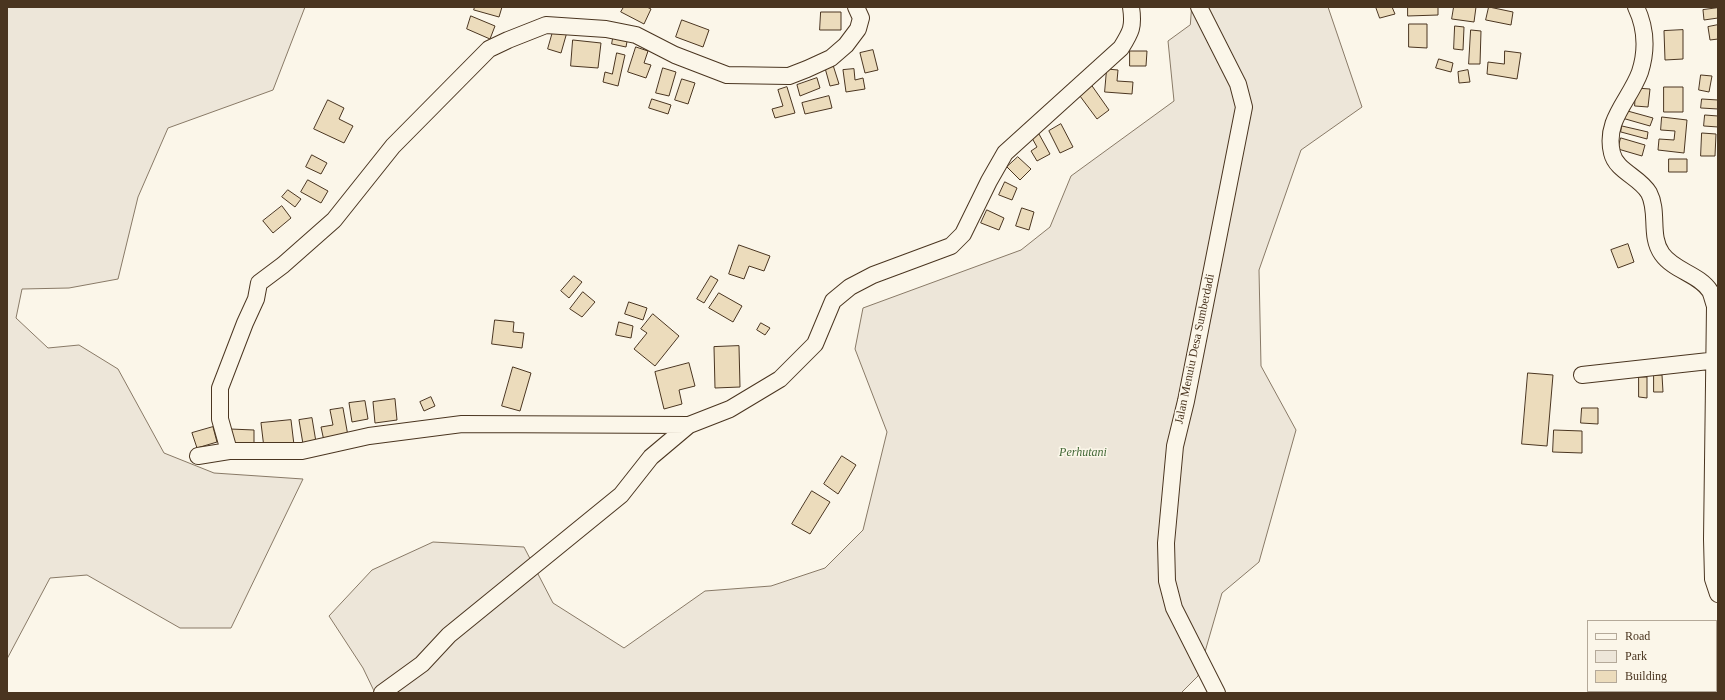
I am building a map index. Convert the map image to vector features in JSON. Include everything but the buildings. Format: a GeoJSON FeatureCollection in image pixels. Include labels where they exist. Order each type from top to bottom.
{"type":"FeatureCollection","features":[{"type":"Feature","properties":{"kind":"street"},"geometry":{"type":"LineString","coordinates":[[229,451],[220,419],[220,388],[256,299],[259,283],[334,220],[393,146],[489,49],[546,25],[606,29],[636,35],[675,55],[727,75],[789,76],[831,58],[846,45],[858,29],[861,18],[856,7]]}},
{"type":"Feature","properties":{"kind":"street"},"geometry":{"type":"LineString","coordinates":[[382,693],[422,664],[449,635],[621,495],[651,457],[689,425],[730,408],[780,379],[815,344],[833,301],[850,287],[873,275],[951,246],[963,234],[989,181],[1005,153],[1121,48],[1131,32],[1131,7]]}},
{"type":"Feature","properties":{"kind":"street","name":"Jalan Menuiu Desa Sumberdadi"},"geometry":{"type":"LineString","coordinates":[[1199,7],[1238,84],[1244,107],[1186,401],[1175,446],[1166,544],[1168,581],[1174,608],[1217,693]]}},
{"type":"Feature","properties":{"kind":"street"},"geometry":{"type":"LineString","coordinates":[[1636,7],[1643,22],[1645,39],[1644,56],[1639,73],[1618,111],[1610,136],[1612,154],[1619,166],[1636,179],[1648,192],[1652,206],[1656,241],[1662,255],[1700,281],[1710,291],[1715,306],[1716,360],[1712,547],[1713,579],[1718,594]]}},
{"type":"Feature","properties":{"kind":"street"},"geometry":{"type":"LineString","coordinates":[[1582,375],[1716,360]]}},
{"type":"Feature","properties":{"kind":"street"},"geometry":{"type":"LineString","coordinates":[[198,456],[229,451],[302,451],[369,436],[462,424],[689,425]]}},
{"type":"Feature","properties":{"kind":"green space"},"geometry":{"type":"Polygon","coordinates":[[[7,7],[305,7],[273,90],[168,128],[138,197],[118,279],[69,288],[22,289],[16,318],[48,348],[79,345],[118,369],[164,453],[214,473],[303,479],[231,628],[180,628],[87,575],[50,578],[7,659],[7,7]]]}},
{"type":"Feature","properties":{"kind":"green space","name":"Perhutani"},"geometry":{"type":"Polygon","coordinates":[[[1192,7],[1328,7],[1362,107],[1301,150],[1259,270],[1261,366],[1296,430],[1259,562],[1222,593],[1198,676],[1181,693],[375,693],[363,668],[329,616],[372,570],[433,542],[524,547],[553,603],[624,648],[705,591],[771,586],[825,568],[863,530],[887,432],[855,349],[863,308],[1021,250],[1050,227],[1071,176],[1174,101],[1168,41],[1190,25],[1192,7]]]}}]}
